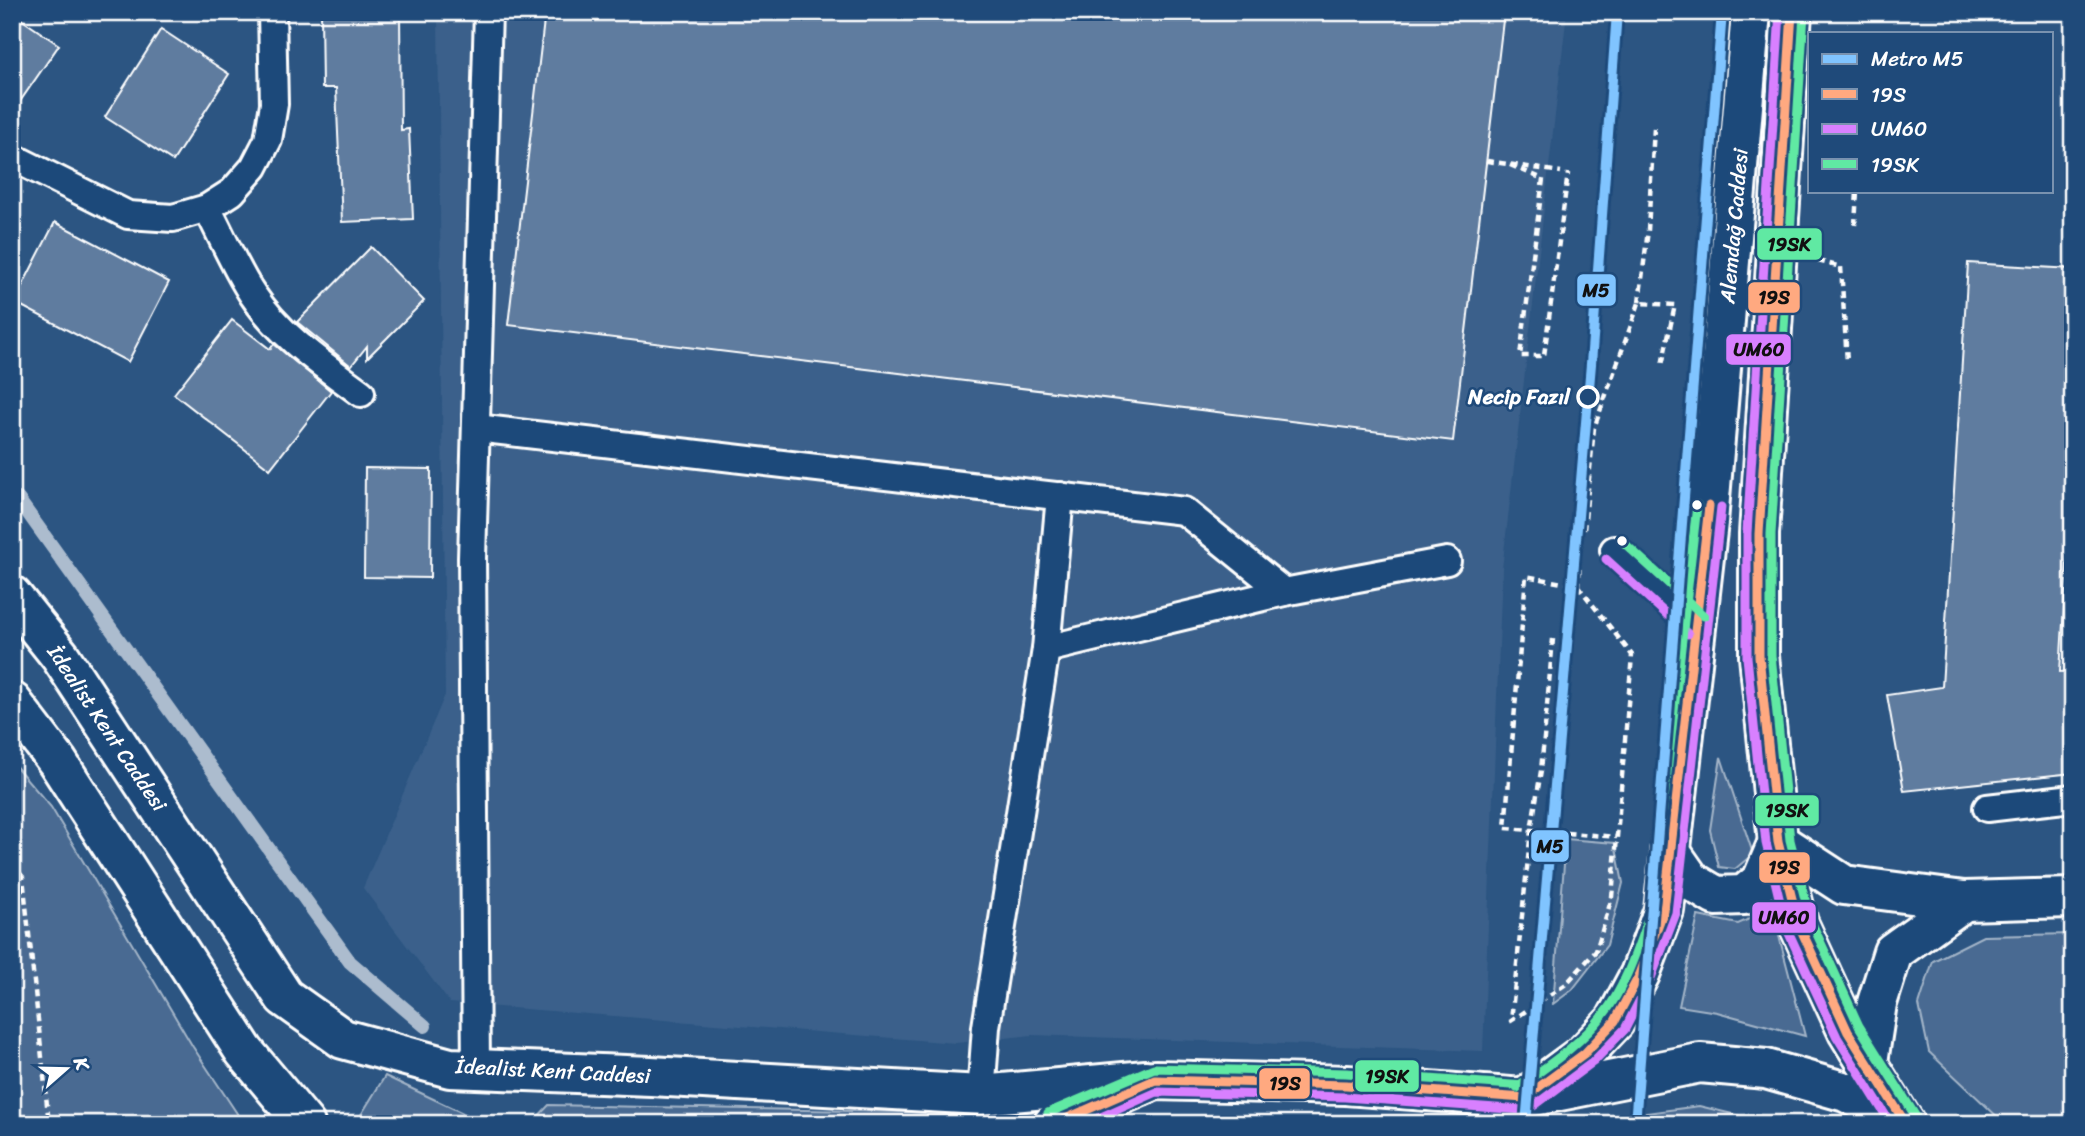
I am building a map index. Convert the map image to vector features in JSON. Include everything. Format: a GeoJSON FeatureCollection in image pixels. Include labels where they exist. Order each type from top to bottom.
{"type":"FeatureCollection","features":[{"type":"Feature","properties":{"kind":"main road","name":"Alemdağ Caddesi"},"geometry":{"type":"LineString","coordinates":[[1524,1098],[1585,1053],[1615,1021],[1640,974],[1664,910],[1722,367],[1751,12]]}},
{"type":"Feature","properties":{"kind":"main road","name":"Alemdağ Caddesi"},"geometry":{"type":"LineString","coordinates":[[1792,12],[1759,534],[1759,656],[1778,842],[1798,923],[1848,1032],[1904,1122]]}},
{"type":"Feature","properties":{"kind":"main road","name":"İdealist Kent Caddesi"},"geometry":{"type":"LineString","coordinates":[[12,596],[60,656],[285,997],[343,1039],[450,1068],[651,1076],[981,1095],[1155,1080],[1346,1085],[1524,1098],[1700,1063],[1766,1069],[1846,1092],[1904,1122]]}},
{"type":"Feature","properties":{"kind":"main road"},"geometry":{"type":"LineString","coordinates":[[12,702],[57,761],[244,1051],[305,1124]]}},
{"type":"Feature","properties":{"kind":"main road"},"geometry":{"type":"LineString","coordinates":[[1670,851],[1691,881],[1716,896],[1744,895],[1762,880],[1778,842],[1844,885],[1964,901],[2073,898]]}},
{"type":"Feature","properties":{"kind":"main road"},"geometry":{"type":"LineString","coordinates":[[1868,1062],[1877,1003],[1894,952],[1964,901]]}},
{"type":"Feature","properties":{"kind":"main road","name":"İdealist Kent Caddesi"},"geometry":{"type":"LineString","coordinates":[[1053,1124],[1155,1080]]}},
{"type":"Feature","properties":{"kind":"lane"},"geometry":{"type":"LineString","coordinates":[[12,158],[128,215],[173,218],[207,208],[232,192],[254,167],[268,140],[274,104],[272,12]]}},
{"type":"Feature","properties":{"kind":"lane"},"geometry":{"type":"LineString","coordinates":[[475,1069],[472,558],[488,12]]}},
{"type":"Feature","properties":{"kind":"lane"},"geometry":{"type":"LineString","coordinates":[[207,208],[252,294],[274,322],[298,346],[360,394]]}},
{"type":"Feature","properties":{"kind":"lane"},"geometry":{"type":"LineString","coordinates":[[476,428],[1184,511],[1284,592]]}},
{"type":"Feature","properties":{"kind":"lane"},"geometry":{"type":"LineString","coordinates":[[981,1095],[986,1027],[1046,649],[1060,496]]}},
{"type":"Feature","properties":{"kind":"lane"},"geometry":{"type":"LineString","coordinates":[[1614,550],[1696,625]]}},
{"type":"Feature","properties":{"kind":"lane"},"geometry":{"type":"LineString","coordinates":[[1046,649],[1284,592],[1447,561]]}},
{"type":"Feature","properties":{"kind":"lane"},"geometry":{"type":"LineString","coordinates":[[1987,808],[2073,798]]}},
{"type":"Feature","properties":{"kind":"path"},"geometry":{"type":"LineString","coordinates":[[1583,534],[1594,428],[1639,303],[1648,230],[1654,128]]}},
{"type":"Feature","properties":{"kind":"path"},"geometry":{"type":"LineString","coordinates":[[1486,161],[1510,164],[1564,173],[1544,356],[1520,356],[1543,179],[1510,164]]}},
{"type":"Feature","properties":{"kind":"path"},"geometry":{"type":"LineString","coordinates":[[1855,225],[1857,192]]}},
{"type":"Feature","properties":{"kind":"path"},"geometry":{"type":"LineString","coordinates":[[1806,257],[1840,267],[1847,362]]}},
{"type":"Feature","properties":{"kind":"path"},"geometry":{"type":"LineString","coordinates":[[1639,303],[1675,305],[1662,365]]}},
{"type":"Feature","properties":{"kind":"path"},"geometry":{"type":"LineString","coordinates":[[1578,586],[1581,560]]}},
{"type":"Feature","properties":{"kind":"path"},"geometry":{"type":"LineString","coordinates":[[1553,639],[1541,771],[1531,831],[1511,1021],[1566,984],[1596,951],[1612,897],[1617,837],[1632,655],[1578,586],[1526,576],[1505,828],[1531,831],[1617,837]]}},
{"type":"Feature","properties":{"kind":"path"},"geometry":{"type":"LineString","coordinates":[[12,864],[23,877],[49,1124]]}},
{"type":"Feature","properties":{"kind":"shaded area"},"geometry":{"type":"Polygon","coordinates":[[[438,12],[1567,12],[1502,569],[1483,1051],[1032,1035],[956,1043],[450,1003],[363,888],[445,695],[438,12]]]}},
{"type":"Feature","properties":{"kind":"shaded area"},"geometry":{"type":"Polygon","coordinates":[[[1721,757],[1753,854],[1735,869],[1719,867],[1710,830],[1721,757]]]}},
{"type":"Feature","properties":{"kind":"shaded area"},"geometry":{"type":"Polygon","coordinates":[[[12,762],[51,807],[193,1047],[244,1124],[12,1124],[12,762]]]}},
{"type":"Feature","properties":{"kind":"shaded area"},"geometry":{"type":"Polygon","coordinates":[[[1566,839],[1615,843],[1623,883],[1607,945],[1572,990],[1553,1004],[1566,839]]]}},
{"type":"Feature","properties":{"kind":"shaded area"},"geometry":{"type":"Polygon","coordinates":[[[1772,909],[1805,1036],[1717,1012],[1679,1006],[1698,916],[1738,924],[1772,909]]]}},
{"type":"Feature","properties":{"kind":"shaded area"},"geometry":{"type":"Polygon","coordinates":[[[2073,934],[2073,1124],[2005,1124],[1929,1052],[1919,1005],[1933,961],[1983,936],[2073,934]]]}},
{"type":"Feature","properties":{"kind":"shaded area"},"geometry":{"type":"Polygon","coordinates":[[[385,1076],[486,1124],[356,1123],[385,1076]]]}},
{"type":"Feature","properties":{"kind":"shaded area"},"geometry":{"type":"Polygon","coordinates":[[[549,1105],[953,1113],[952,1124],[531,1124],[549,1105]]]}},
{"type":"Feature","properties":{"kind":"shaded area"},"geometry":{"type":"Polygon","coordinates":[[[1699,1106],[1774,1124],[1604,1124],[1624,1116],[1699,1106]]]}},
{"type":"Feature","properties":{"kind":"building"},"geometry":{"type":"Polygon","coordinates":[[[321,12],[400,12],[401,130],[409,129],[413,219],[342,222],[336,88],[322,88],[321,12]]]}},
{"type":"Feature","properties":{"kind":"building"},"geometry":{"type":"Polygon","coordinates":[[[545,12],[693,12],[736,17],[747,12],[1504,12],[1453,441],[508,325],[545,12]]]}},
{"type":"Feature","properties":{"kind":"building"},"geometry":{"type":"Polygon","coordinates":[[[12,13],[59,45],[12,113],[12,13]]]}},
{"type":"Feature","properties":{"kind":"building"},"geometry":{"type":"Polygon","coordinates":[[[161,29],[229,74],[173,161],[105,117],[161,29]]]}},
{"type":"Feature","properties":{"kind":"building"},"geometry":{"type":"Polygon","coordinates":[[[55,222],[169,282],[128,362],[14,302],[55,222]]]}},
{"type":"Feature","properties":{"kind":"building"},"geometry":{"type":"Polygon","coordinates":[[[371,247],[424,301],[367,358],[367,346],[351,366],[297,322],[371,247]]]}},
{"type":"Feature","properties":{"kind":"building"},"geometry":{"type":"Polygon","coordinates":[[[1968,263],[2073,269],[2073,461],[2060,672],[2073,671],[2073,773],[1904,791],[1887,695],[1942,687],[1968,263]]]}},
{"type":"Feature","properties":{"kind":"building"},"geometry":{"type":"Polygon","coordinates":[[[232,320],[270,349],[274,344],[331,391],[270,469],[174,394],[232,320]]]}},
{"type":"Feature","properties":{"kind":"building"},"geometry":{"type":"Polygon","coordinates":[[[365,468],[431,469],[430,578],[364,577],[365,468]]]}},
{"type":"Feature","properties":{"kind":"waterway"},"geometry":{"type":"LineString","coordinates":[[18,499],[350,962],[425,1026]]}},
{"type":"Feature","properties":{"kind":"metro line","name":"M5"},"geometry":{"type":"LineString","coordinates":[[1526,1124],[1591,364],[1617,12]]}},
{"type":"Feature","properties":{"kind":"metro line","name":"M5"},"geometry":{"type":"LineString","coordinates":[[1635,1124],[1722,12]]}},
{"type":"Feature","properties":{"kind":"transit line","name":"UM60"},"geometry":{"type":"LineString","coordinates":[[1780,12],[1747,533],[1747,657],[1766,843],[1786,927],[1837,1037],[1891,1124]]}},
{"type":"Feature","properties":{"kind":"transit line","name":"19S"},"geometry":{"type":"LineString","coordinates":[[1792,12],[1759,534],[1759,656],[1778,842],[1798,923],[1848,1032],[1906,1124]]}},
{"type":"Feature","properties":{"kind":"transit line","name":"19SK"},"geometry":{"type":"LineString","coordinates":[[1804,13],[1771,534],[1771,655],[1790,840],[1810,919],[1859,1026],[1916,1117]]}},
{"type":"Feature","properties":{"kind":"transit line","name":"19SK"},"geometry":{"type":"LineString","coordinates":[[1517,1088],[1574,1045],[1603,1015],[1625,978],[1652,907],[1697,505]]}},
{"type":"Feature","properties":{"kind":"transit line","name":"19S"},"geometry":{"type":"LineString","coordinates":[[1524,1098],[1585,1053],[1615,1021],[1640,974],[1664,910],[1709,506]]}},
{"type":"Feature","properties":{"kind":"transit line","name":"UM60"},"geometry":{"type":"LineString","coordinates":[[1531,1108],[1593,1062],[1625,1029],[1651,978],[1676,913],[1721,507]]}},
{"type":"Feature","properties":{"kind":"transit line","name":"19SK"},"geometry":{"type":"LineString","coordinates":[[1622,541],[1704,616]]}},
{"type":"Feature","properties":{"kind":"transit line","name":"UM60"},"geometry":{"type":"LineString","coordinates":[[1606,559],[1688,634]]}},
{"type":"Feature","properties":{"kind":"transit line","name":"19SK"},"geometry":{"type":"LineString","coordinates":[[1048,1113],[1154,1068],[1346,1073],[1525,1086]]}},
{"type":"Feature","properties":{"kind":"transit line","name":"19S"},"geometry":{"type":"LineString","coordinates":[[1054,1124],[1155,1080],[1346,1085],[1524,1098]]}},
{"type":"Feature","properties":{"kind":"transit line","name":"UM60"},"geometry":{"type":"LineString","coordinates":[[1085,1124],[1157,1092],[1345,1097],[1523,1110]]}},
{"type":"Feature","properties":{"kind":"place","name":"Necip Fazıl"},"geometry":{"type":"Point","coordinates":[1588,397]}}]}
